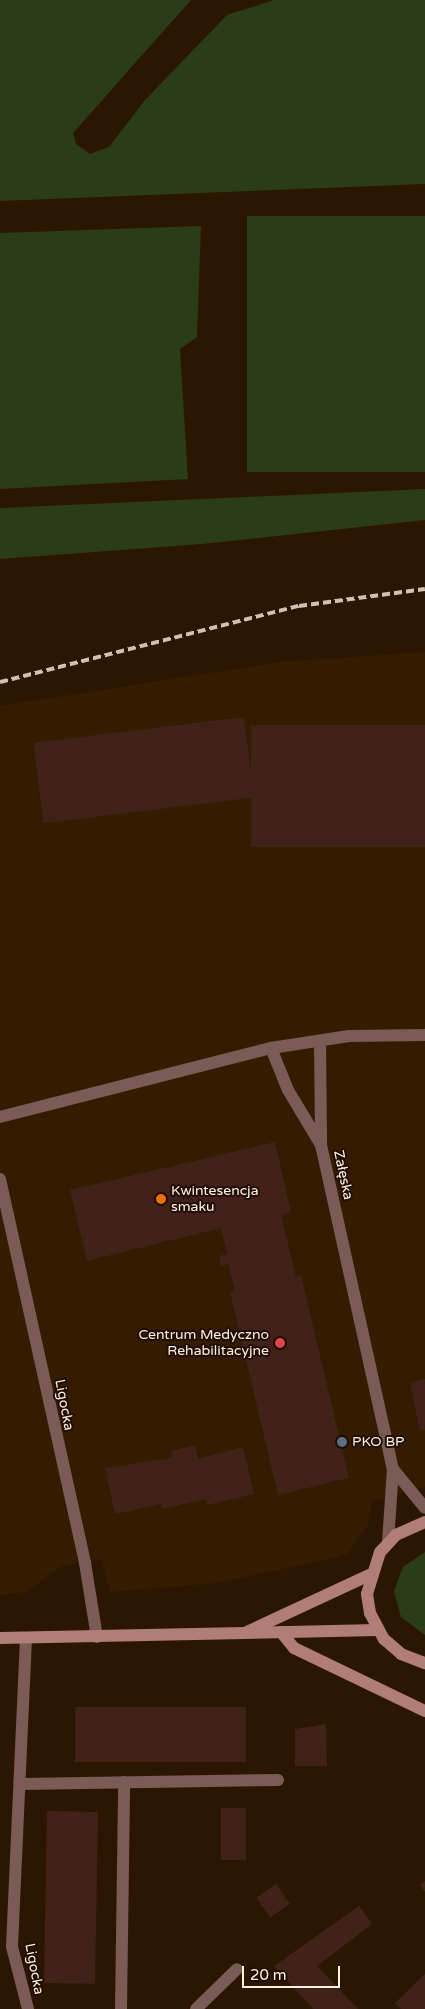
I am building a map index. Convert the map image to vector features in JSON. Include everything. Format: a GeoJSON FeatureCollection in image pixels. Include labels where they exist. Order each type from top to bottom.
{"type":"FeatureCollection","features":[{"type":"Feature","properties":{"kind":"street"},"geometry":{"type":"LineString","coordinates":[[0,1116],[271,1048],[320,1041],[425,1035]]}},
{"type":"Feature","properties":{"kind":"street"},"geometry":{"type":"LineString","coordinates":[[320,1041],[321,1146]]}},
{"type":"Feature","properties":{"kind":"street","name":"Załęska"},"geometry":{"type":"LineString","coordinates":[[271,1048],[288,1090],[321,1146],[393,1469]]}},
{"type":"Feature","properties":{"kind":"street","name":"Ligocka"},"geometry":{"type":"LineString","coordinates":[[0,1179],[6,1231],[97,1637]]}},
{"type":"Feature","properties":{"kind":"street"},"geometry":{"type":"LineString","coordinates":[[393,1469],[425,1508]]}},
{"type":"Feature","properties":{"kind":"street"},"geometry":{"type":"LineString","coordinates":[[393,1469],[388,1542],[369,1575],[368,1604],[378,1630],[401,1654],[425,1663]]}},
{"type":"Feature","properties":{"kind":"street"},"geometry":{"type":"LineString","coordinates":[[388,1542],[425,1522]]}},
{"type":"Feature","properties":{"kind":"street"},"geometry":{"type":"LineString","coordinates":[[243,1635],[369,1575]]}},
{"type":"Feature","properties":{"kind":"street"},"geometry":{"type":"LineString","coordinates":[[0,1638],[243,1635],[280,1632],[378,1630]]}},
{"type":"Feature","properties":{"kind":"street"},"geometry":{"type":"LineString","coordinates":[[280,1632],[294,1648],[425,1711]]}},
{"type":"Feature","properties":{"kind":"street","name":"Ligocka"},"geometry":{"type":"LineString","coordinates":[[26,1638],[21,1784],[12,1947],[28,2009]]}},
{"type":"Feature","properties":{"kind":"street"},"geometry":{"type":"LineString","coordinates":[[21,1784],[278,1780]]}},
{"type":"Feature","properties":{"kind":"street"},"geometry":{"type":"LineString","coordinates":[[121,2009],[124,1782]]}},
{"type":"Feature","properties":{"kind":"street"},"geometry":{"type":"LineString","coordinates":[[196,2009],[237,1969]]}},
{"type":"Feature","properties":{"kind":"shaded area"},"geometry":{"type":"Polygon","coordinates":[[[425,652],[425,1487],[371,1502],[368,1525],[347,1554],[338,1557],[216,1583],[110,1592],[102,1559],[62,1566],[26,1592],[0,1595],[0,706],[280,662],[425,652]]]}},
{"type":"Feature","properties":{"kind":"green space"},"geometry":{"type":"Polygon","coordinates":[[[0,0],[191,0],[73,133],[76,144],[90,154],[109,147],[145,100],[227,15],[274,0],[425,0],[425,184],[0,201],[0,0]]]}},
{"type":"Feature","properties":{"kind":"green space"},"geometry":{"type":"Polygon","coordinates":[[[247,216],[425,216],[425,472],[247,472],[247,216]]]}},
{"type":"Feature","properties":{"kind":"green space"},"geometry":{"type":"Polygon","coordinates":[[[201,226],[197,337],[180,349],[188,479],[0,489],[0,233],[201,226]]]}},
{"type":"Feature","properties":{"kind":"green space"},"geometry":{"type":"Polygon","coordinates":[[[425,489],[425,520],[202,544],[0,559],[0,508],[425,489]]]}},
{"type":"Feature","properties":{"kind":"green space"},"geometry":{"type":"Polygon","coordinates":[[[425,1552],[425,1635],[401,1617],[394,1591],[403,1567],[425,1552]]]}},
{"type":"Feature","properties":{"kind":"building"},"geometry":{"type":"Polygon","coordinates":[[[244,717],[254,797],[43,823],[34,743],[244,717]]]}},
{"type":"Feature","properties":{"kind":"building"},"geometry":{"type":"Polygon","coordinates":[[[251,725],[425,725],[425,847],[251,847],[251,725]]]}},
{"type":"Feature","properties":{"kind":"building"},"geometry":{"type":"Polygon","coordinates":[[[275,1142],[291,1212],[281,1215],[296,1277],[301,1275],[349,1478],[278,1495],[230,1292],[235,1290],[228,1264],[221,1266],[219,1256],[227,1254],[221,1228],[87,1261],[70,1190],[275,1142]]]}},
{"type":"Feature","properties":{"kind":"building"},"geometry":{"type":"Polygon","coordinates":[[[425,1379],[425,1430],[420,1431],[410,1382],[425,1379]]]}},
{"type":"Feature","properties":{"kind":"building"},"geometry":{"type":"Polygon","coordinates":[[[195,1445],[198,1459],[243,1447],[254,1494],[207,1505],[206,1499],[162,1509],[161,1504],[115,1514],[105,1468],[172,1458],[171,1451],[195,1445]]]}},
{"type":"Feature","properties":{"kind":"building"},"geometry":{"type":"Polygon","coordinates":[[[75,1707],[246,1707],[246,1762],[75,1762],[75,1707]]]}},
{"type":"Feature","properties":{"kind":"building"},"geometry":{"type":"Polygon","coordinates":[[[326,1724],[327,1766],[295,1766],[295,1729],[326,1724]]]}},
{"type":"Feature","properties":{"kind":"building"},"geometry":{"type":"Polygon","coordinates":[[[221,1808],[246,1808],[246,1860],[221,1860],[221,1808]]]}},
{"type":"Feature","properties":{"kind":"building"},"geometry":{"type":"Polygon","coordinates":[[[47,1811],[98,1812],[95,1984],[44,1983],[47,1811]]]}},
{"type":"Feature","properties":{"kind":"building"},"geometry":{"type":"Polygon","coordinates":[[[425,1881],[425,1892],[420,1885],[425,1881]]]}},
{"type":"Feature","properties":{"kind":"building"},"geometry":{"type":"Polygon","coordinates":[[[276,1884],[290,1904],[270,1917],[256,1898],[276,1884]]]}},
{"type":"Feature","properties":{"kind":"building"},"geometry":{"type":"Polygon","coordinates":[[[359,1906],[372,1924],[317,1966],[358,2009],[313,2009],[274,1966],[359,1906]]]}},
{"type":"Feature","properties":{"kind":"building"},"geometry":{"type":"Polygon","coordinates":[[[425,1974],[425,2009],[401,2009],[395,2003],[425,1974]]]}},
{"type":"Feature","properties":{"kind":"railway"},"geometry":{"type":"LineString","coordinates":[[0,682],[299,606],[425,589]]}},
{"type":"Feature","properties":{"kind":"place","name":"Kwintesencja smaku"},"geometry":{"type":"Point","coordinates":[161,1199]}},
{"type":"Feature","properties":{"kind":"place","name":"Centrum Medyczno Rehabilitacyjne"},"geometry":{"type":"Point","coordinates":[280,1343]}},
{"type":"Feature","properties":{"kind":"place","name":"PKO BP"},"geometry":{"type":"Point","coordinates":[342,1442]}}]}
